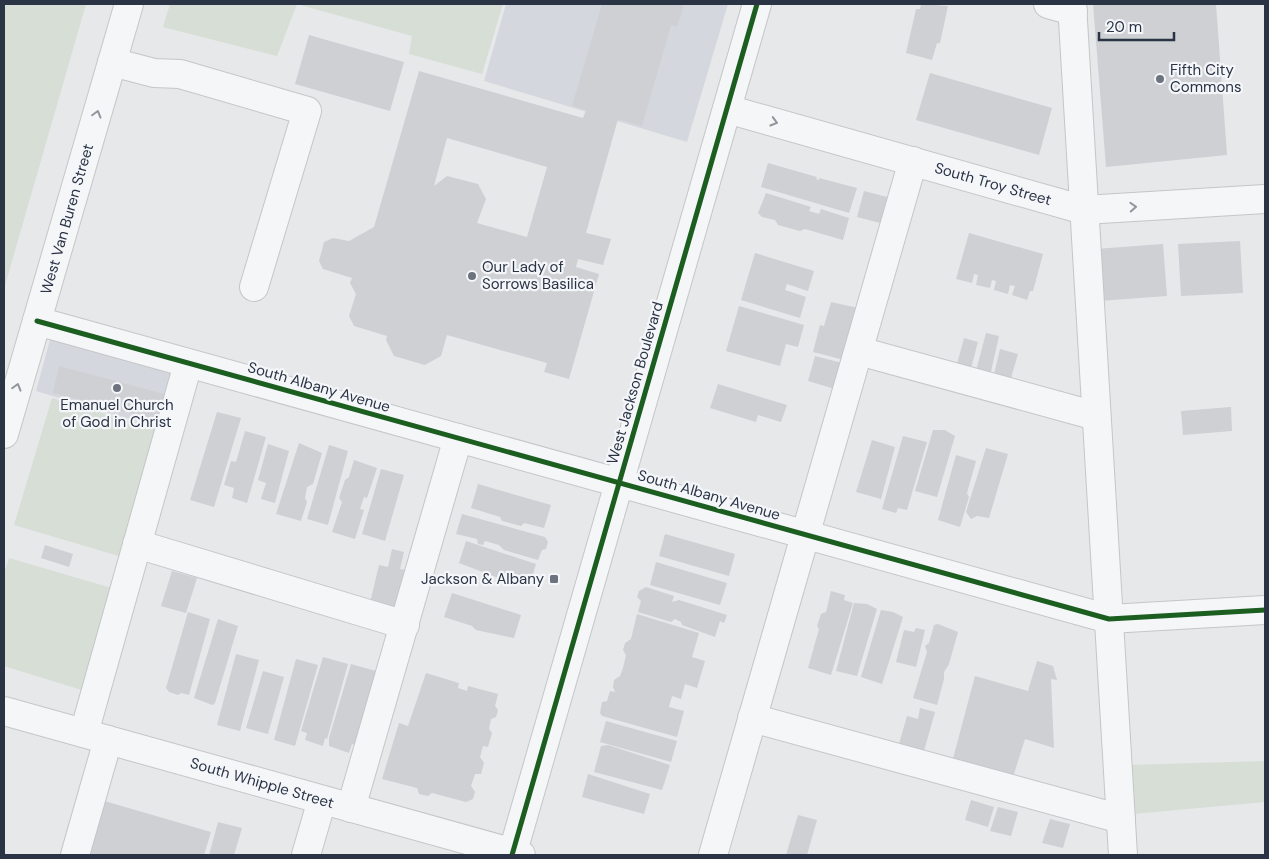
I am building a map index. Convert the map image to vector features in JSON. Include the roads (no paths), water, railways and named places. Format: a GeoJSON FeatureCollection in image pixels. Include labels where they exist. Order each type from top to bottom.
{"type":"FeatureCollection","features":[{"type":"Feature","properties":{"kind":"street","name":"West Van Buren Street"},"geometry":{"type":"LineString","coordinates":[[4,434],[129,4]]}},
{"type":"Feature","properties":{"kind":"street","name":"West Jackson Boulevard"},"geometry":{"type":"LineString","coordinates":[[515,854],[619,483],[757,4]]}},
{"type":"Feature","properties":{"kind":"street"},"geometry":{"type":"LineString","coordinates":[[1064,6],[1084,210],[1123,855]]}},
{"type":"Feature","properties":{"kind":"street"},"geometry":{"type":"LineString","coordinates":[[112,62],[154,74],[180,74],[307,111],[254,287]]}},
{"type":"Feature","properties":{"kind":"street","name":"South Troy Street"},"geometry":{"type":"LineString","coordinates":[[727,109],[1084,210],[1265,199]]}},
{"type":"Feature","properties":{"kind":"street"},"geometry":{"type":"LineString","coordinates":[[713,855],[913,161]]}},
{"type":"Feature","properties":{"kind":"street","name":"South Albany Avenue"},"geometry":{"type":"LineString","coordinates":[[37,321],[1109,619],[1265,610]]}},
{"type":"Feature","properties":{"kind":"street"},"geometry":{"type":"LineString","coordinates":[[859,351],[1096,416]]}},
{"type":"Feature","properties":{"kind":"street"},"geometry":{"type":"LineString","coordinates":[[75,855],[96,736],[137,544],[188,364]]}},
{"type":"Feature","properties":{"kind":"street"},"geometry":{"type":"LineString","coordinates":[[351,808],[458,438]]}},
{"type":"Feature","properties":{"kind":"street"},"geometry":{"type":"LineString","coordinates":[[137,544],[405,625]]}},
{"type":"Feature","properties":{"kind":"street","name":"South Whipple Street"},"geometry":{"type":"LineString","coordinates":[[4,711],[515,854]]}},
{"type":"Feature","properties":{"kind":"street"},"geometry":{"type":"LineString","coordinates":[[752,718],[1121,820]]}},
{"type":"Feature","properties":{"kind":"street"},"geometry":{"type":"LineString","coordinates":[[306,855],[322,800]]}},
{"type":"Feature","properties":{"kind":"place","name":"Fifth City Commons"},"geometry":{"type":"Point","coordinates":[1160,79]}},
{"type":"Feature","properties":{"kind":"place","name":"Our Lady of Sorrows Basilica"},"geometry":{"type":"Point","coordinates":[472,276]}},
{"type":"Feature","properties":{"kind":"place","name":"Emanuel Church of God in Christ"},"geometry":{"type":"Point","coordinates":[117,388]}},
{"type":"Feature","properties":{"kind":"place","name":"Jackson & Albany"},"geometry":{"type":"Point","coordinates":[554,579]}}]}
